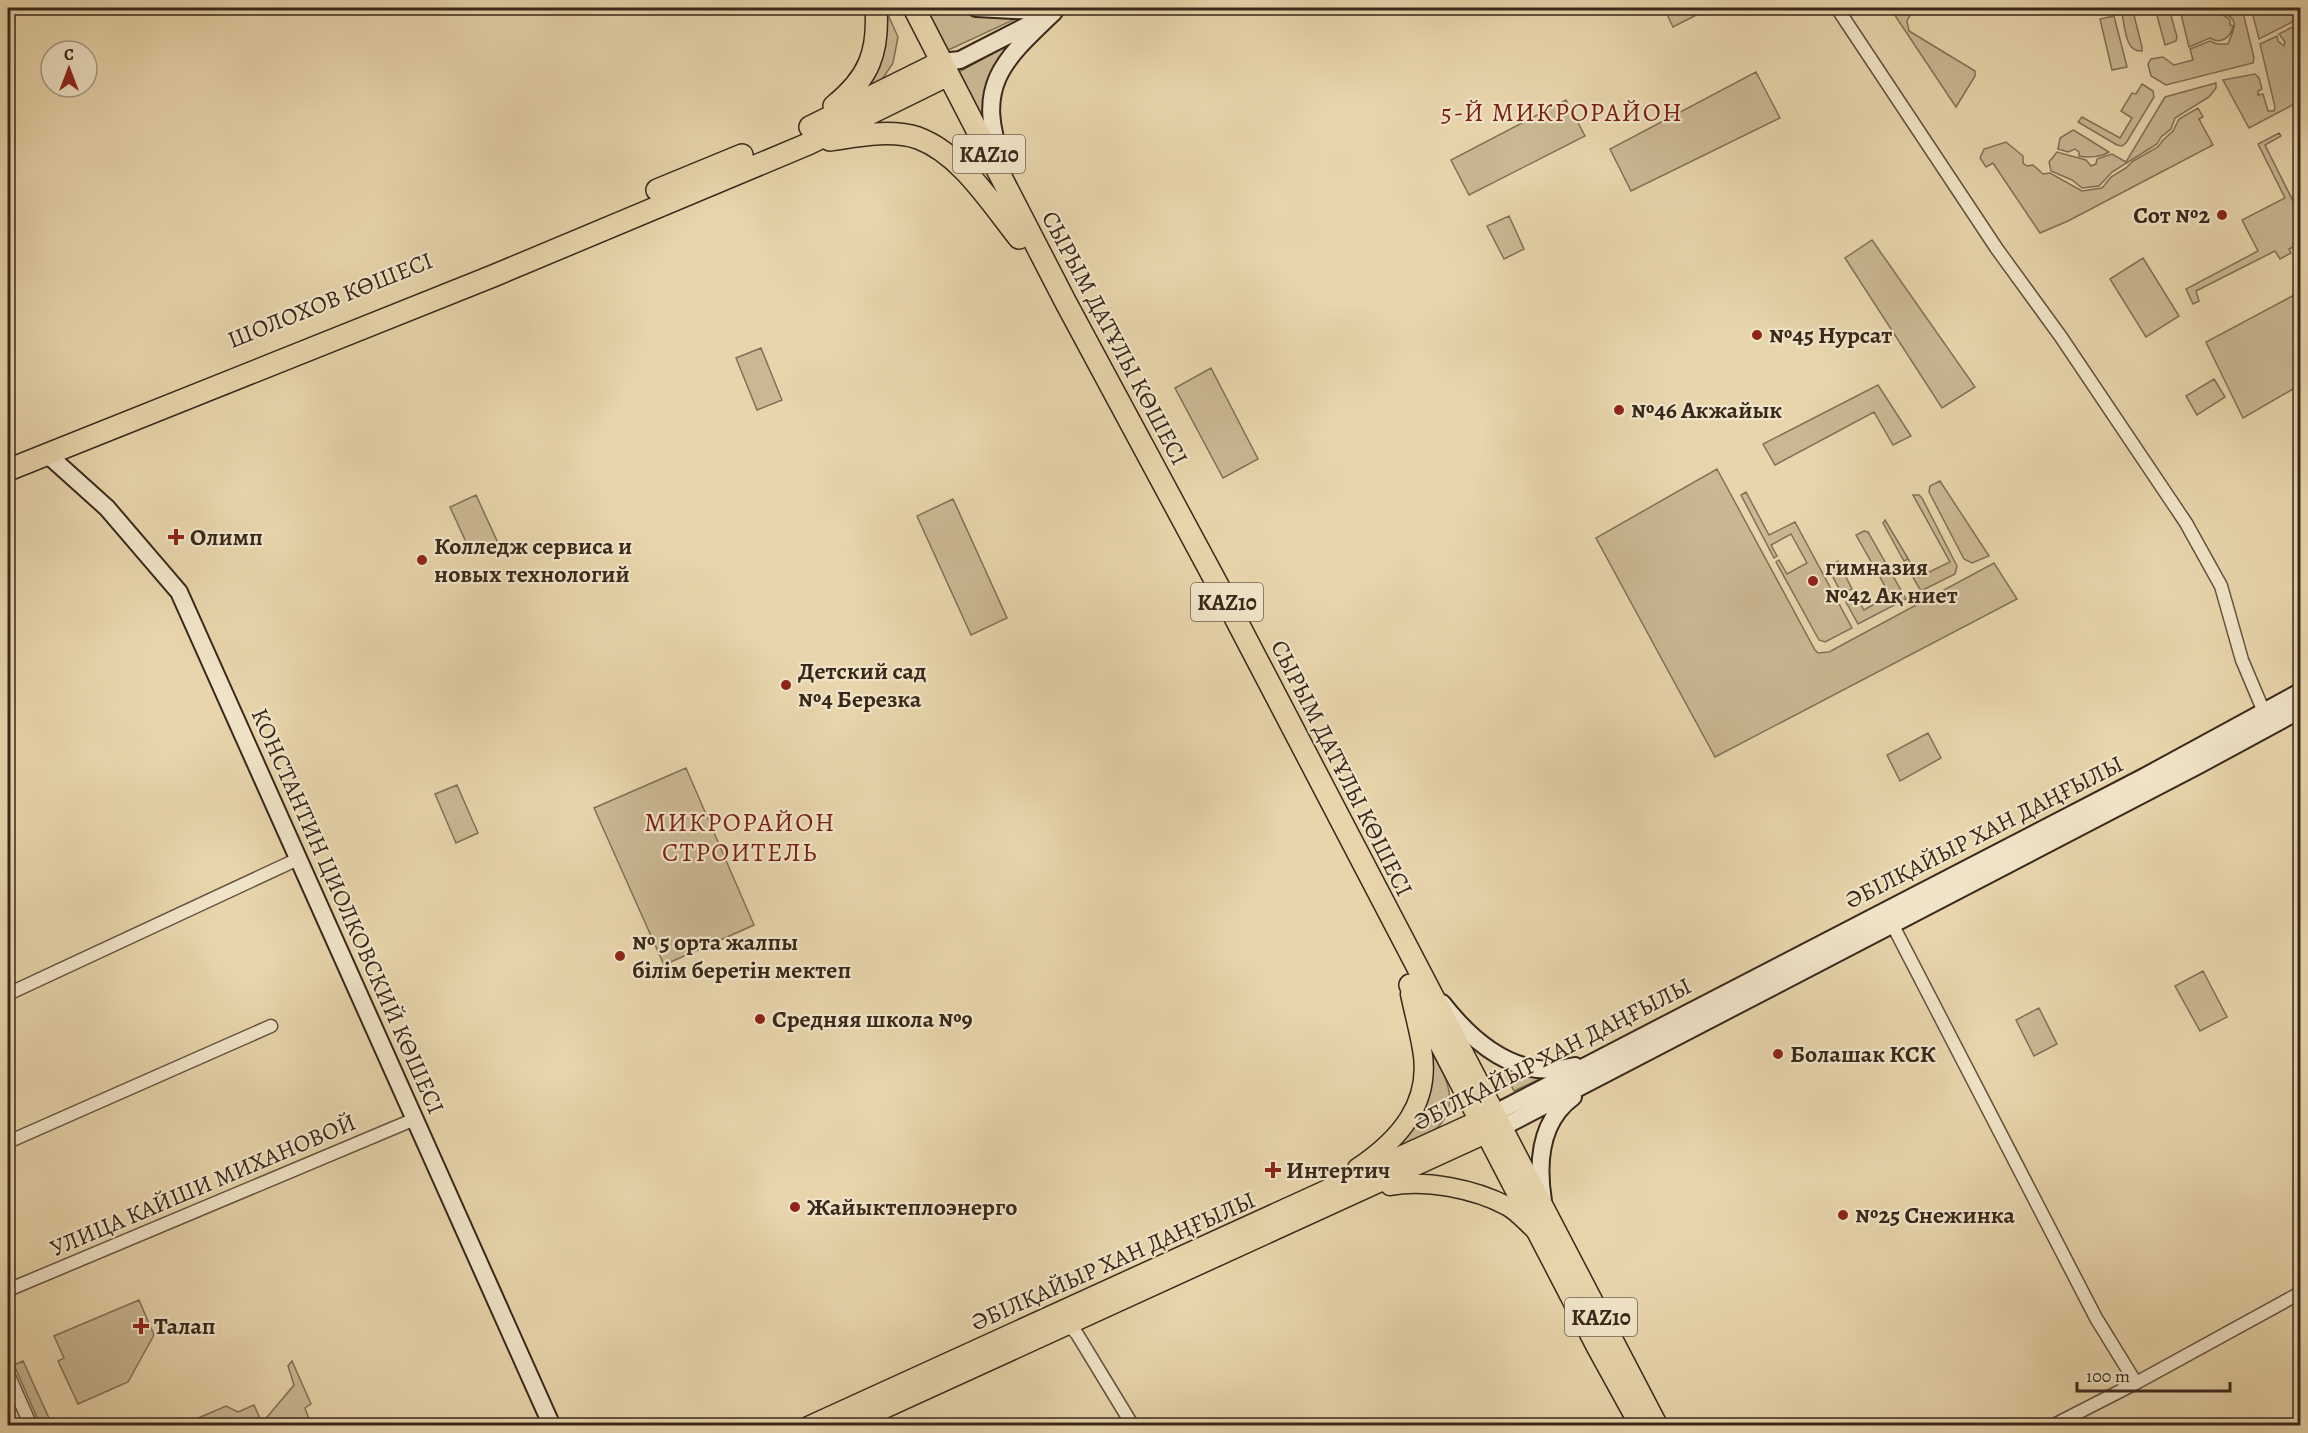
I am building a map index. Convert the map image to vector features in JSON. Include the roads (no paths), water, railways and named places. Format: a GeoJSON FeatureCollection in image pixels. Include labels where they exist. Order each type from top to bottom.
{"type":"FeatureCollection","features":[{"type":"Feature","properties":{"kind":"highway"},"geometry":{"type":"LineString","coordinates":[[804,137],[847,96],[866,71],[875,46],[876,8]]}},
{"type":"Feature","properties":{"kind":"highway","name":"СЫРЫМ ДАТҰЛЫ КӨШЕСІ"},"geometry":{"type":"LineString","coordinates":[[898,8],[943,69]]}},
{"type":"Feature","properties":{"kind":"highway","name":"СЫРЫМ ДАТҰЛЫ КӨШЕСІ"},"geometry":{"type":"LineString","coordinates":[[914,8],[1024,236],[1092,363],[1269,709],[1414,977],[1490,1124],[1538,1233],[1641,1425]]}},
{"type":"Feature","properties":{"kind":"highway"},"geometry":{"type":"LineString","coordinates":[[804,137],[943,69]]}},
{"type":"Feature","properties":{"kind":"highway"},"geometry":{"type":"LineString","coordinates":[[804,137],[902,135],[916,138],[942,150],[957,162],[1024,236]]}},
{"type":"Feature","properties":{"kind":"highway","name":"ШОЛОХОВ КӨШЕСІ"},"geometry":{"type":"LineString","coordinates":[[8,470],[44,448],[138,402],[194,383],[477,268],[724,163],[804,137]]}},
{"type":"Feature","properties":{"kind":"highway","name":"ШОЛОХОВ КӨШЕСІ"},"geometry":{"type":"LineString","coordinates":[[8,454],[44,448],[493,276],[707,186],[804,137]]}},
{"type":"Feature","properties":{"kind":"highway","name":"СЫРЫМ ДАТҰЛЫ КӨШЕСІ"},"geometry":{"type":"LineString","coordinates":[[1490,1124],[1544,1209],[1658,1425]]}},
{"type":"Feature","properties":{"kind":"main road"},"geometry":{"type":"LineString","coordinates":[[976,8],[1058,10]]}},
{"type":"Feature","properties":{"kind":"main road"},"geometry":{"type":"LineString","coordinates":[[943,69],[1058,10]]}},
{"type":"Feature","properties":{"kind":"main road"},"geometry":{"type":"LineString","coordinates":[[1024,236],[994,140],[991,115],[992,98],[995,82],[1004,63],[1016,48],[1058,10]]}},
{"type":"Feature","properties":{"kind":"main road","name":"КОНСТАНТИН ЦИОЛКОВСКИЙ КӨШЕСІ"},"geometry":{"type":"LineString","coordinates":[[44,448],[107,508],[179,592],[552,1425]]}},
{"type":"Feature","properties":{"kind":"main road","name":"ӘБІЛҚАЙЫР ХАН ДАҢҒЫЛЫ"},"geometry":{"type":"LineString","coordinates":[[2269,718],[2301,692]]}},
{"type":"Feature","properties":{"kind":"main road","name":"ӘБІЛҚАЙЫР ХАН ДАҢҒЫЛЫ"},"geometry":{"type":"LineString","coordinates":[[808,1425],[1364,1191],[1888,917],[2144,777],[2269,718],[2301,710]]}},
{"type":"Feature","properties":{"kind":"main road"},"geometry":{"type":"LineString","coordinates":[[1414,977],[1480,1044],[1500,1057],[1533,1069],[1549,1071],[1599,1068]]}},
{"type":"Feature","properties":{"kind":"main road"},"geometry":{"type":"LineString","coordinates":[[1316,1195],[1360,1166],[1398,1135],[1407,1124],[1418,1100],[1423,1081],[1424,1064],[1414,977]]}},
{"type":"Feature","properties":{"kind":"main road"},"geometry":{"type":"LineString","coordinates":[[1544,1209],[1540,1167],[1549,1122],[1599,1068]]}},
{"type":"Feature","properties":{"kind":"main road","name":"ӘБІЛҚАЙЫР ХАН ДАҢҒЫЛЫ"},"geometry":{"type":"LineString","coordinates":[[847,1425],[1316,1195],[1490,1124]]}},
{"type":"Feature","properties":{"kind":"main road"},"geometry":{"type":"LineString","coordinates":[[1364,1191],[1410,1182],[1433,1184],[1469,1192],[1508,1206],[1538,1233]]}},
{"type":"Feature","properties":{"kind":"street"},"geometry":{"type":"LineString","coordinates":[[1837,8],[1997,249],[2061,338],[2191,532],[2221,586],[2242,660],[2269,718]]}},
{"type":"Feature","properties":{"kind":"street"},"geometry":{"type":"LineString","coordinates":[[8,994],[298,859]]}},
{"type":"Feature","properties":{"kind":"street"},"geometry":{"type":"LineString","coordinates":[[1888,917],[2096,1318],[2136,1383]]}},
{"type":"Feature","properties":{"kind":"street"},"geometry":{"type":"LineString","coordinates":[[8,1142],[271,1026]]}},
{"type":"Feature","properties":{"kind":"street","name":"УЛИЦА КАЙШИ МИХАНОВОЙ"},"geometry":{"type":"LineString","coordinates":[[8,1290],[415,1119]]}},
{"type":"Feature","properties":{"kind":"street"},"geometry":{"type":"LineString","coordinates":[[2052,1425],[2136,1383],[2301,1293]]}},
{"type":"Feature","properties":{"kind":"street"},"geometry":{"type":"LineString","coordinates":[[1063,1318],[1077,1334],[1133,1425]]}},
{"type":"Feature","properties":{"kind":"street"},"geometry":{"type":"LineString","coordinates":[[8,1374],[31,1425]]}},
{"type":"Feature","properties":{"kind":"place","name":"Сот №2"},"geometry":{"type":"Point","coordinates":[2222,215]}},
{"type":"Feature","properties":{"kind":"place","name":"№45 Нурсат"},"geometry":{"type":"Point","coordinates":[1757,335]}},
{"type":"Feature","properties":{"kind":"place","name":"№46 Акжайык"},"geometry":{"type":"Point","coordinates":[1619,410]}},
{"type":"Feature","properties":{"kind":"place","name":"Олимп"},"geometry":{"type":"Point","coordinates":[176,537]}},
{"type":"Feature","properties":{"kind":"place","name":"Колледж сервиса и новых технологий"},"geometry":{"type":"Point","coordinates":[422,560]}},
{"type":"Feature","properties":{"kind":"place","name":"гимназия №42 Ақ ниет"},"geometry":{"type":"Point","coordinates":[1813,581]}},
{"type":"Feature","properties":{"kind":"place","name":"Детский сад №4 Березка"},"geometry":{"type":"Point","coordinates":[786,685]}},
{"type":"Feature","properties":{"kind":"place","name":"№ 5 орта жалпы білім беретін мектеп"},"geometry":{"type":"Point","coordinates":[620,956]}},
{"type":"Feature","properties":{"kind":"place","name":"Средняя школа №9"},"geometry":{"type":"Point","coordinates":[760,1019]}},
{"type":"Feature","properties":{"kind":"place","name":"Болашак КСК"},"geometry":{"type":"Point","coordinates":[1778,1054]}},
{"type":"Feature","properties":{"kind":"place","name":"Интертич"},"geometry":{"type":"Point","coordinates":[1273,1170]}},
{"type":"Feature","properties":{"kind":"place","name":"Жайыктеплоэнерго"},"geometry":{"type":"Point","coordinates":[795,1207]}},
{"type":"Feature","properties":{"kind":"place","name":"№25 Снежинка"},"geometry":{"type":"Point","coordinates":[1843,1215]}},
{"type":"Feature","properties":{"kind":"place","name":"Талап"},"geometry":{"type":"Point","coordinates":[141,1326]}},
{"type":"Feature","properties":{"kind":"district","name":"5-Й МИКРОРАЙОН"},"geometry":{"type":"Point","coordinates":[1562,112]}},
{"type":"Feature","properties":{"kind":"district","name":"МИКРОРАЙОН СТРОИТЕЛЬ"},"geometry":{"type":"Point","coordinates":[740,837]}}]}
